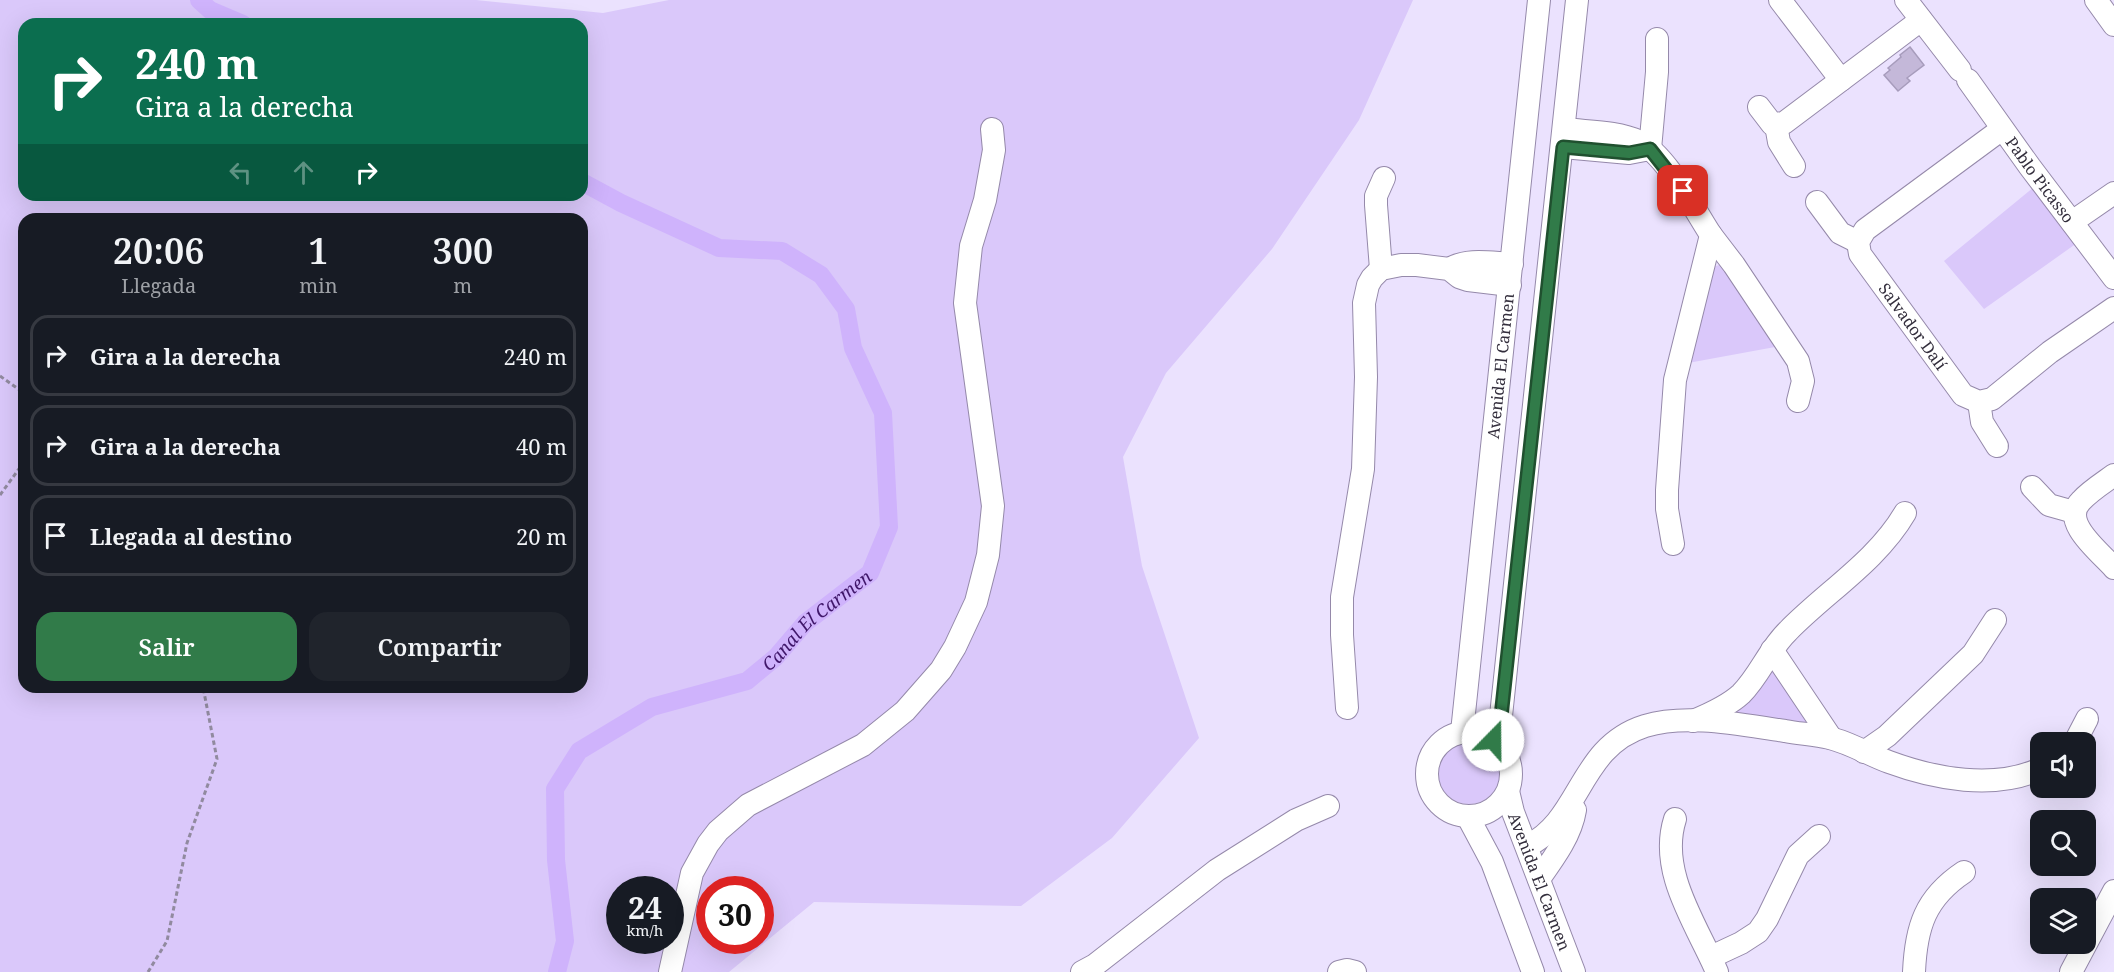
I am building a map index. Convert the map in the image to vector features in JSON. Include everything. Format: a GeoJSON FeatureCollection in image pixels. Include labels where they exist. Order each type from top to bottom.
{"type":"FeatureCollection","features":[{"type":"Feature","properties":{"kind":"street","name":"Avenida El Carmen"},"geometry":{"type":"LineString","coordinates":[[1462,732],[1539,0]]}},
{"type":"Feature","properties":{"kind":"street"},"geometry":{"type":"LineString","coordinates":[[1498,744],[1577,0]]}},
{"type":"Feature","properties":{"kind":"street"},"geometry":{"type":"LineString","coordinates":[[1780,0],[1841,80]]}},
{"type":"Feature","properties":{"kind":"street","name":"Pablo Picasso"},"geometry":{"type":"LineString","coordinates":[[1906,0],[2114,278]]}},
{"type":"Feature","properties":{"kind":"street"},"geometry":{"type":"LineString","coordinates":[[2096,0],[2114,24]]}},
{"type":"Feature","properties":{"kind":"street"},"geometry":{"type":"LineString","coordinates":[[1759,107],[1769,122],[1776,125],[1784,123],[1921,20]]}},
{"type":"Feature","properties":{"kind":"street"},"geometry":{"type":"LineString","coordinates":[[1650,149],[1657,72],[1657,39]]}},
{"type":"Feature","properties":{"kind":"street"},"geometry":{"type":"LineString","coordinates":[[1776,125],[1779,142],[1794,166]]}},
{"type":"Feature","properties":{"kind":"street"},"geometry":{"type":"LineString","coordinates":[[670,972],[692,873],[718,831],[748,805],[863,745],[905,711],[941,670],[955,647],[976,602],[988,555],[993,506],[965,303],[970,246],[985,200],[994,150],[992,129]]}},
{"type":"Feature","properties":{"kind":"street"},"geometry":{"type":"LineString","coordinates":[[1858,242],[1865,230],[2002,129]]}},
{"type":"Feature","properties":{"kind":"street"},"geometry":{"type":"LineString","coordinates":[[1564,138],[1629,138],[1650,149],[1675,179],[1711,236],[1734,265],[1798,361],[1802,368],[1803,381],[1798,401]]}},
{"type":"Feature","properties":{"kind":"street"},"geometry":{"type":"LineString","coordinates":[[1381,269],[1376,205],[1384,178]]}},
{"type":"Feature","properties":{"kind":"street"},"geometry":{"type":"LineString","coordinates":[[2072,222],[2114,193]]}},
{"type":"Feature","properties":{"kind":"street","name":"Salvador Dalí"},"geometry":{"type":"LineString","coordinates":[[1817,202],[1840,233],[1858,242],[1860,254],[1963,395],[1979,402]]}},
{"type":"Feature","properties":{"kind":"street"},"geometry":{"type":"LineString","coordinates":[[1672,544],[1667,509],[1667,474],[1675,380],[1711,236]]}},
{"type":"Feature","properties":{"kind":"street"},"geometry":{"type":"LineString","coordinates":[[1347,708],[1342,597],[1360,498],[1365,442],[1364,303],[1368,285],[1381,269],[1401,264],[1449,270],[1467,262],[1511,274]]}},
{"type":"Feature","properties":{"kind":"street"},"geometry":{"type":"LineString","coordinates":[[1997,446],[1982,422],[1979,402],[1992,399],[2050,352],[2114,308]]}},
{"type":"Feature","properties":{"kind":"street"},"geometry":{"type":"LineString","coordinates":[[2114,475],[2079,502],[2074,512],[2077,527],[2114,568]]}},
{"type":"Feature","properties":{"kind":"street"},"geometry":{"type":"LineString","coordinates":[[2032,487],[2049,505],[2074,512]]}},
{"type":"Feature","properties":{"kind":"street"},"geometry":{"type":"LineString","coordinates":[[1692,721],[1721,708],[1742,693],[1772,650],[1797,621],[1877,550],[1905,513]]}},
{"type":"Feature","properties":{"kind":"street"},"geometry":{"type":"LineString","coordinates":[[1864,752],[1887,736],[1972,654],[1995,620]]}},
{"type":"Feature","properties":{"kind":"street"},"geometry":{"type":"LineString","coordinates":[[1772,650],[1831,738]]}},
{"type":"Feature","properties":{"kind":"street"},"geometry":{"type":"LineString","coordinates":[[2080,732],[2087,719]]}},
{"type":"Feature","properties":{"kind":"street"},"geometry":{"type":"LineString","coordinates":[[1527,846],[1547,834],[1568,808],[1589,770],[1603,753],[1631,732],[1655,724],[1692,721],[1748,726],[1831,738],[1891,763],[1928,773],[1988,781],[2030,774]]}},
{"type":"Feature","properties":{"kind":"street"},"geometry":{"type":"LineString","coordinates":[[1462,732],[1482,734],[1498,744],[1507,756],[1511,770],[1508,791],[1500,803],[1489,812],[1468,817],[1453,814],[1440,805],[1430,793],[1426,778],[1428,762],[1435,748],[1447,738],[1462,732]]}},
{"type":"Feature","properties":{"kind":"street","name":"Avenida El Carmen"},"geometry":{"type":"LineString","coordinates":[[1508,791],[1513,812],[1574,972]]}},
{"type":"Feature","properties":{"kind":"street"},"geometry":{"type":"LineString","coordinates":[[1539,879],[1571,827],[1576,793]]}},
{"type":"Feature","properties":{"kind":"street"},"geometry":{"type":"LineString","coordinates":[[1091,970],[1217,870],[1296,820],[1328,806]]}},
{"type":"Feature","properties":{"kind":"street"},"geometry":{"type":"LineString","coordinates":[[1468,817],[1492,862],[1533,972]]}},
{"type":"Feature","properties":{"kind":"street"},"geometry":{"type":"LineString","coordinates":[[1675,819],[1669,842],[1672,866],[1689,911],[1714,965],[1758,932],[1767,919],[1798,855],[1819,836]]}},
{"type":"Feature","properties":{"kind":"street"},"geometry":{"type":"LineString","coordinates":[[1914,972],[1916,942],[1924,916],[1938,894],[1964,872]]}},
{"type":"Feature","properties":{"kind":"street"},"geometry":{"type":"LineString","coordinates":[[2071,972],[2114,891]]}},
{"type":"Feature","properties":{"kind":"street"},"geometry":{"type":"LineString","coordinates":[[1339,972],[1347,970],[1355,972]]}},
{"type":"Feature","properties":{"kind":"path"},"geometry":{"type":"LineString","coordinates":[[0,376],[18,389]]}},
{"type":"Feature","properties":{"kind":"path"},"geometry":{"type":"LineString","coordinates":[[0,495],[18,470]]}},
{"type":"Feature","properties":{"kind":"path"},"geometry":{"type":"LineString","coordinates":[[148,972],[167,941],[187,843],[217,759],[204,693]]}},
{"type":"Feature","properties":{"kind":"shaded area"},"geometry":{"type":"Polygon","coordinates":[[[0,0],[476,0],[603,13],[669,0],[1413,0],[1359,120],[1272,249],[1166,373],[1123,457],[1142,566],[1199,738],[1112,838],[1021,906],[814,902],[774,935],[774,876],[696,876],[696,954],[751,954],[729,972],[0,972],[0,0]]]}},
{"type":"Feature","properties":{"kind":"shaded area"},"geometry":{"type":"Polygon","coordinates":[[[2034,187],[2077,243],[1984,309],[1944,261],[2034,187]]]}},
{"type":"Feature","properties":{"kind":"shaded area"},"geometry":{"type":"Polygon","coordinates":[[[1719,265],[1724,269],[1775,347],[1688,363],[1713,267],[1719,265]]]}},
{"type":"Feature","properties":{"kind":"shaded area"},"geometry":{"type":"Polygon","coordinates":[[[1777,671],[1816,727],[1736,716],[1737,709],[1758,692],[1769,672],[1777,671]]]}},
{"type":"Feature","properties":{"kind":"shaded area"},"geometry":{"type":"Polygon","coordinates":[[[1463,742],[1475,742],[1491,751],[1498,761],[1500,773],[1498,785],[1491,795],[1475,804],[1463,804],[1452,799],[1443,790],[1438,779],[1438,767],[1443,756],[1452,747],[1463,742]]]}},
{"type":"Feature","properties":{"kind":"building"},"geometry":{"type":"Polygon","coordinates":[[[1910,47],[1924,65],[1907,78],[1910,81],[1898,91],[1884,75],[1890,70],[1888,68],[1901,57],[1900,55],[1910,47]]]}},
{"type":"Feature","properties":{"kind":"waterway","name":"Canal El Carmen"},"geometry":{"type":"LineString","coordinates":[[199,0],[210,10],[229,18]]}},
{"type":"Feature","properties":{"kind":"waterway","name":"Canal El Carmen"},"geometry":{"type":"LineString","coordinates":[[557,972],[565,941],[556,860],[555,789],[579,751],[652,707],[747,681],[776,657],[805,623],[870,573],[889,527],[883,413],[853,348],[846,309],[821,275],[782,251],[719,248],[588,185]]}},
{"type":"Feature","properties":{"kind":"route"},"geometry":{"type":"LineString","coordinates":[[1493,740],[1498,744],[1563,147],[1629,153],[1644,152],[1650,149],[1683,191]]}}]}
